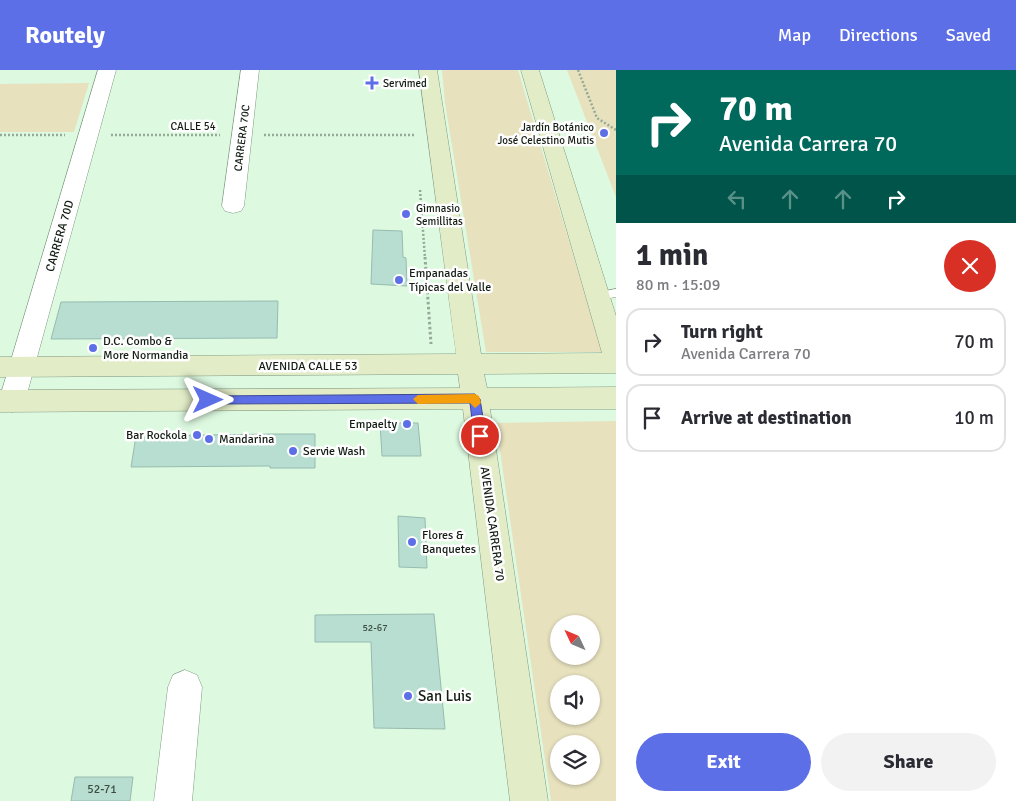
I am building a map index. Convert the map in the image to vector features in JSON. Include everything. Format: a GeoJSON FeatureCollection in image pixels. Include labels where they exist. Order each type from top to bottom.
{"type":"FeatureCollection","features":[{"type":"Feature","properties":{"kind":"main road","name":"AVENIDA CARRERA 70"},"geometry":{"type":"LineString","coordinates":[[428,70],[475,399],[529,801]]}},
{"type":"Feature","properties":{"kind":"main road"},"geometry":{"type":"LineString","coordinates":[[530,70],[607,294],[616,357]]}},
{"type":"Feature","properties":{"kind":"main road","name":"AVENIDA CALLE 53"},"geometry":{"type":"LineString","coordinates":[[12,367],[616,363]]}},
{"type":"Feature","properties":{"kind":"main road"},"geometry":{"type":"LineString","coordinates":[[6,401],[616,398]]}},
{"type":"Feature","properties":{"kind":"street","name":"CARRERA 70D"},"geometry":{"type":"LineString","coordinates":[[6,401],[12,367],[89,134],[107,70]]}},
{"type":"Feature","properties":{"kind":"street","name":"CARRERA 70C"},"geometry":{"type":"LineString","coordinates":[[233,206],[250,70]]}},
{"type":"Feature","properties":{"kind":"street"},"geometry":{"type":"LineString","coordinates":[[173,801],[185,687]]}},
{"type":"Feature","properties":{"kind":"path"},"geometry":{"type":"LineString","coordinates":[[578,70],[597,118],[616,130]]}},
{"type":"Feature","properties":{"kind":"path","name":"CALLE 54"},"geometry":{"type":"LineString","coordinates":[[0,135],[416,135]]}},
{"type":"Feature","properties":{"kind":"path"},"geometry":{"type":"LineString","coordinates":[[420,184],[432,350]]}},
{"type":"Feature","properties":{"kind":"shaded area"},"geometry":{"type":"Polygon","coordinates":[[[442,70],[518,70],[602,352],[486,352],[445,103],[442,70]]]}},
{"type":"Feature","properties":{"kind":"shaded area","name":"Jardín Botánico José Celestino Mutis"},"geometry":{"type":"Polygon","coordinates":[[[567,70],[616,70],[616,197],[567,70]]]}},
{"type":"Feature","properties":{"kind":"shaded area"},"geometry":{"type":"Polygon","coordinates":[[[89,83],[74,132],[0,132],[0,84],[89,83]]]}},
{"type":"Feature","properties":{"kind":"shaded area"},"geometry":{"type":"Polygon","coordinates":[[[616,421],[616,801],[551,801],[496,423],[616,421]]]}},
{"type":"Feature","properties":{"kind":"building"},"geometry":{"type":"Polygon","coordinates":[[[373,230],[402,231],[403,257],[406,258],[407,286],[371,284],[373,230]]]}},
{"type":"Feature","properties":{"kind":"building"},"geometry":{"type":"Polygon","coordinates":[[[278,301],[277,338],[51,339],[61,302],[278,301]]]}},
{"type":"Feature","properties":{"kind":"building"},"geometry":{"type":"Polygon","coordinates":[[[380,423],[418,423],[421,456],[382,456],[380,423]]]}},
{"type":"Feature","properties":{"kind":"building"},"geometry":{"type":"Polygon","coordinates":[[[315,434],[315,468],[270,468],[270,466],[131,467],[136,436],[315,434]]]}},
{"type":"Feature","properties":{"kind":"building","name":"Flores & Banquetes"},"geometry":{"type":"Polygon","coordinates":[[[398,516],[425,518],[427,568],[399,567],[398,516]]]}},
{"type":"Feature","properties":{"kind":"building"},"geometry":{"type":"Polygon","coordinates":[[[434,614],[445,729],[374,728],[371,642],[315,642],[315,615],[434,614]]]}},
{"type":"Feature","properties":{"kind":"building"},"geometry":{"type":"Polygon","coordinates":[[[75,777],[133,777],[130,801],[71,801],[75,777]]]}},
{"type":"Feature","properties":{"kind":"slow traffic"},"geometry":{"type":"LineString","coordinates":[[418,399],[475,399],[475,403]]}},
{"type":"Feature","properties":{"kind":"place","name":"Servimed"},"geometry":{"type":"Point","coordinates":[372,83]}},
{"type":"Feature","properties":{"kind":"place","name":"Jardín Botánico José Celestino Mutis"},"geometry":{"type":"Point","coordinates":[604,133]}},
{"type":"Feature","properties":{"kind":"place","name":"Gimnasio Semillitas"},"geometry":{"type":"Point","coordinates":[406,214]}},
{"type":"Feature","properties":{"kind":"place","name":"Empanadas Típicas del Valle"},"geometry":{"type":"Point","coordinates":[399,280]}},
{"type":"Feature","properties":{"kind":"place","name":"D.C. Combo & More Normandia"},"geometry":{"type":"Point","coordinates":[93,348]}},
{"type":"Feature","properties":{"kind":"place","name":"Empaelty"},"geometry":{"type":"Point","coordinates":[407,424]}},
{"type":"Feature","properties":{"kind":"place","name":"Bar Rockola"},"geometry":{"type":"Point","coordinates":[197,435]}},
{"type":"Feature","properties":{"kind":"place","name":"Mandarina"},"geometry":{"type":"Point","coordinates":[209,439]}},
{"type":"Feature","properties":{"kind":"place","name":"Servie Wash"},"geometry":{"type":"Point","coordinates":[293,451]}},
{"type":"Feature","properties":{"kind":"place","name":"Flores & Banquetes"},"geometry":{"type":"Point","coordinates":[412,542]}},
{"type":"Feature","properties":{"kind":"place","name":"San Luis"},"geometry":{"type":"Point","coordinates":[408,696]}},
{"type":"Feature","properties":{"kind":"route"},"geometry":{"type":"LineString","coordinates":[[208,400],[475,399],[480,436]]}}]}
